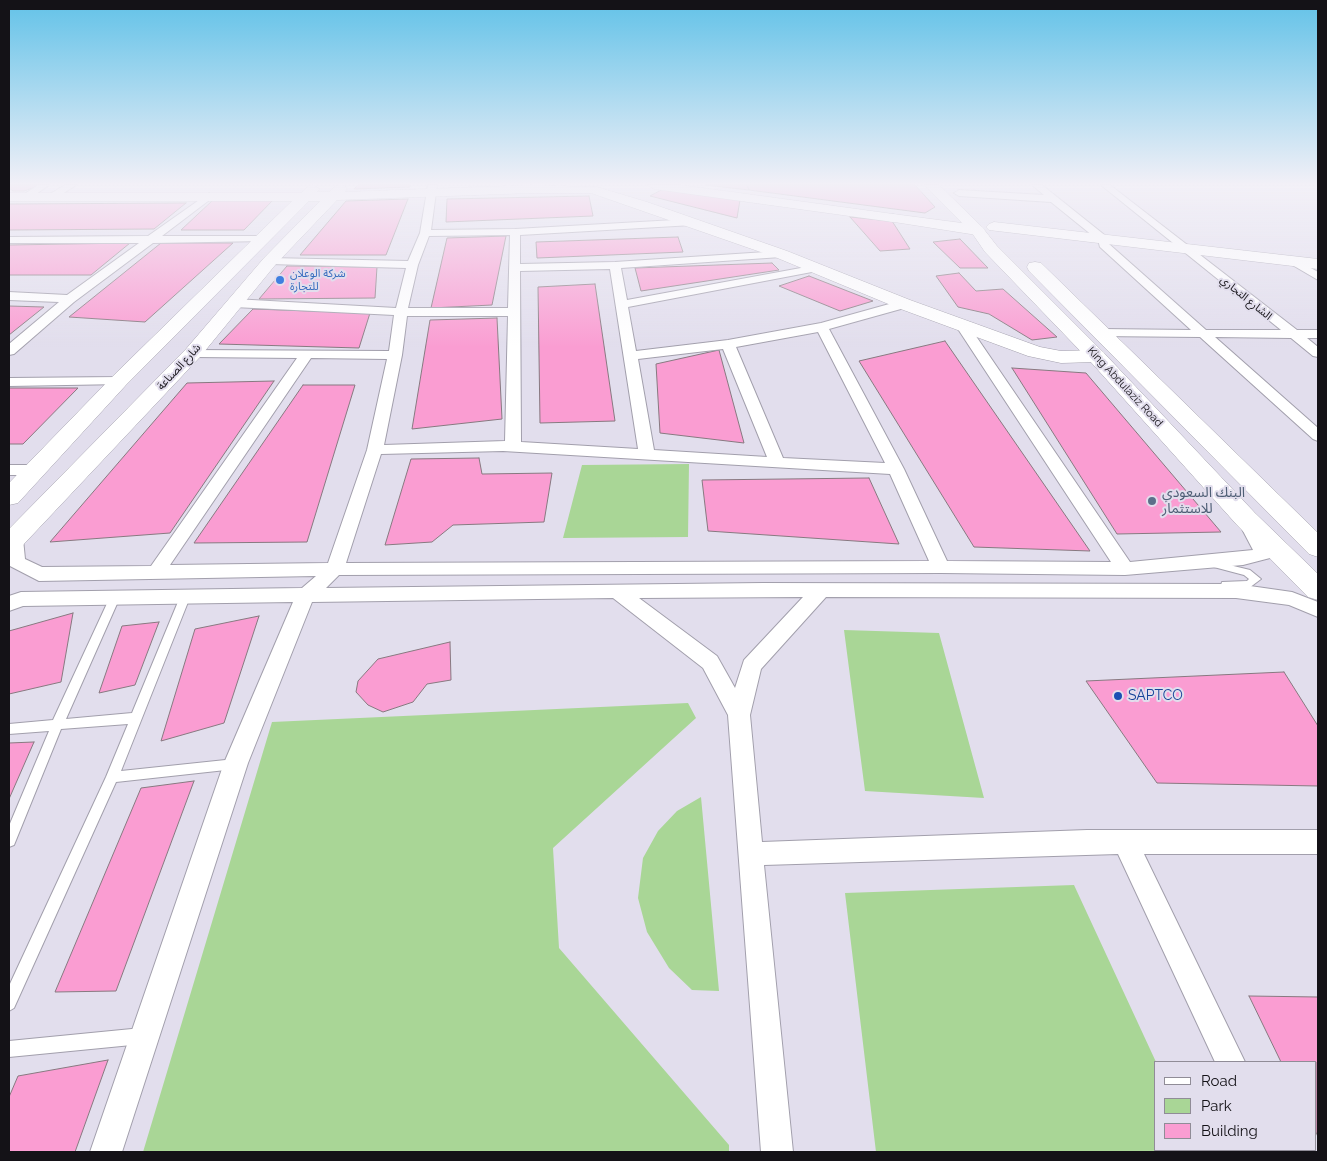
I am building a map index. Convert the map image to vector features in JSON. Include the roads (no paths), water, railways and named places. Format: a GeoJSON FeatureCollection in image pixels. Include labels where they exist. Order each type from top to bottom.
{"type":"FeatureCollection","features":[{"type":"Feature","properties":{"kind":"main road"},"geometry":{"type":"LineString","coordinates":[[9,497],[119,381],[261,239]]}},
{"type":"Feature","properties":{"kind":"main road","name":"شارع الصناعة"},"geometry":{"type":"LineString","coordinates":[[11,543],[194,353],[287,239]]}},
{"type":"Feature","properties":{"kind":"main road"},"geometry":{"type":"LineString","coordinates":[[740,239],[904,304],[1035,352],[1061,357],[1096,356]]}},
{"type":"Feature","properties":{"kind":"main road","name":"King Abdulaziz Road"},"geometry":{"type":"LineString","coordinates":[[988,239],[991,249],[1096,356],[1246,520],[1318,590]]}},
{"type":"Feature","properties":{"kind":"main road","name":"King Abdulaziz Road"},"geometry":{"type":"LineString","coordinates":[[996,239],[1101,333],[1318,548]]}},
{"type":"Feature","properties":{"kind":"main road"},"geometry":{"type":"LineString","coordinates":[[1104,239],[1318,264]]}},
{"type":"Feature","properties":{"kind":"street"},"geometry":{"type":"LineString","coordinates":[[9,240],[125,239]]}},
{"type":"Feature","properties":{"kind":"street"},"geometry":{"type":"LineString","coordinates":[[9,351],[70,299],[151,239]]}},
{"type":"Feature","properties":{"kind":"street"},"geometry":{"type":"LineString","coordinates":[[106,1152],[236,763],[305,596],[335,569],[375,450],[395,355],[401,312],[412,265],[422,239]]}},
{"type":"Feature","properties":{"kind":"street"},"geometry":{"type":"LineString","coordinates":[[514,446],[515,239]]}},
{"type":"Feature","properties":{"kind":"street"},"geometry":{"type":"LineString","coordinates":[[1102,239],[1104,245],[1317,434]]}},
{"type":"Feature","properties":{"kind":"street","name":"الشارع التجاري"},"geometry":{"type":"LineString","coordinates":[[1174,239],[1291,334],[1318,353]]}},
{"type":"Feature","properties":{"kind":"street"},"geometry":{"type":"LineString","coordinates":[[514,268],[781,254]]}},
{"type":"Feature","properties":{"kind":"street"},"geometry":{"type":"LineString","coordinates":[[270,261],[412,265]]}},
{"type":"Feature","properties":{"kind":"street"},"geometry":{"type":"LineString","coordinates":[[1293,261],[1318,277]]}},
{"type":"Feature","properties":{"kind":"street"},"geometry":{"type":"LineString","coordinates":[[615,264],[646,454]]}},
{"type":"Feature","properties":{"kind":"street"},"geometry":{"type":"LineString","coordinates":[[622,305],[817,268]]}},
{"type":"Feature","properties":{"kind":"street"},"geometry":{"type":"LineString","coordinates":[[9,296],[70,299]]}},
{"type":"Feature","properties":{"kind":"street"},"geometry":{"type":"LineString","coordinates":[[234,303],[401,312],[514,312]]}},
{"type":"Feature","properties":{"kind":"street"},"geometry":{"type":"LineString","coordinates":[[630,356],[728,344],[822,327],[904,304]]}},
{"type":"Feature","properties":{"kind":"street"},"geometry":{"type":"LineString","coordinates":[[962,326],[1125,569]]}},
{"type":"Feature","properties":{"kind":"street"},"geometry":{"type":"LineString","coordinates":[[822,327],[896,470],[941,567]]}},
{"type":"Feature","properties":{"kind":"street"},"geometry":{"type":"LineString","coordinates":[[1101,333],[1318,334]]}},
{"type":"Feature","properties":{"kind":"street"},"geometry":{"type":"LineString","coordinates":[[728,344],[778,462]]}},
{"type":"Feature","properties":{"kind":"street"},"geometry":{"type":"LineString","coordinates":[[194,353],[395,355]]}},
{"type":"Feature","properties":{"kind":"street"},"geometry":{"type":"LineString","coordinates":[[156,572],[307,354]]}},
{"type":"Feature","properties":{"kind":"street"},"geometry":{"type":"LineString","coordinates":[[9,382],[119,381]]}},
{"type":"Feature","properties":{"kind":"street"},"geometry":{"type":"LineString","coordinates":[[375,450],[514,446],[896,470]]}},
{"type":"Feature","properties":{"kind":"street"},"geometry":{"type":"LineString","coordinates":[[9,470],[34,470]]}},
{"type":"Feature","properties":{"kind":"street"},"geometry":{"type":"LineString","coordinates":[[11,543],[16,562],[39,574],[335,569],[941,567],[1125,569],[1243,560],[1264,554],[1246,520]]}},
{"type":"Feature","properties":{"kind":"street"},"geometry":{"type":"LineString","coordinates":[[777,1152],[739,715],[751,666],[821,590]]}},
{"type":"Feature","properties":{"kind":"street"},"geometry":{"type":"LineString","coordinates":[[9,604],[21,599],[185,596],[821,590],[1160,590],[1236,591],[1292,599],[1318,610]]}},
{"type":"Feature","properties":{"kind":"street"},"geometry":{"type":"LineString","coordinates":[[618,592],[710,662],[739,715]]}},
{"type":"Feature","properties":{"kind":"street"},"geometry":{"type":"LineString","coordinates":[[750,854],[1087,842],[1318,842]]}},
{"type":"Feature","properties":{"kind":"street"},"geometry":{"type":"LineString","coordinates":[[1124,842],[1230,1061]]}},
{"type":"Feature","properties":{"kind":"lane"},"geometry":{"type":"LineString","coordinates":[[1160,590],[1249,584],[1256,579],[1247,572],[1206,562]]}},
{"type":"Feature","properties":{"kind":"lane"},"geometry":{"type":"LineString","coordinates":[[9,1003],[112,777],[185,596]]}},
{"type":"Feature","properties":{"kind":"lane"},"geometry":{"type":"LineString","coordinates":[[9,841],[57,725],[115,597]]}},
{"type":"Feature","properties":{"kind":"lane"},"geometry":{"type":"LineString","coordinates":[[9,729],[136,718]]}},
{"type":"Feature","properties":{"kind":"lane"},"geometry":{"type":"LineString","coordinates":[[112,777],[236,763]]}},
{"type":"Feature","properties":{"kind":"lane"},"geometry":{"type":"LineString","coordinates":[[9,1049],[144,1036]]}},
{"type":"Feature","properties":{"kind":"place","name":"شركة الوعلان للتجارة"},"geometry":{"type":"Point","coordinates":[280,280]}},
{"type":"Feature","properties":{"kind":"place","name":"البنك السعودي للاستثمار"},"geometry":{"type":"Point","coordinates":[1152,501]}},
{"type":"Feature","properties":{"kind":"place","name":"SAPTCO"},"geometry":{"type":"Point","coordinates":[1118,696]}}]}
